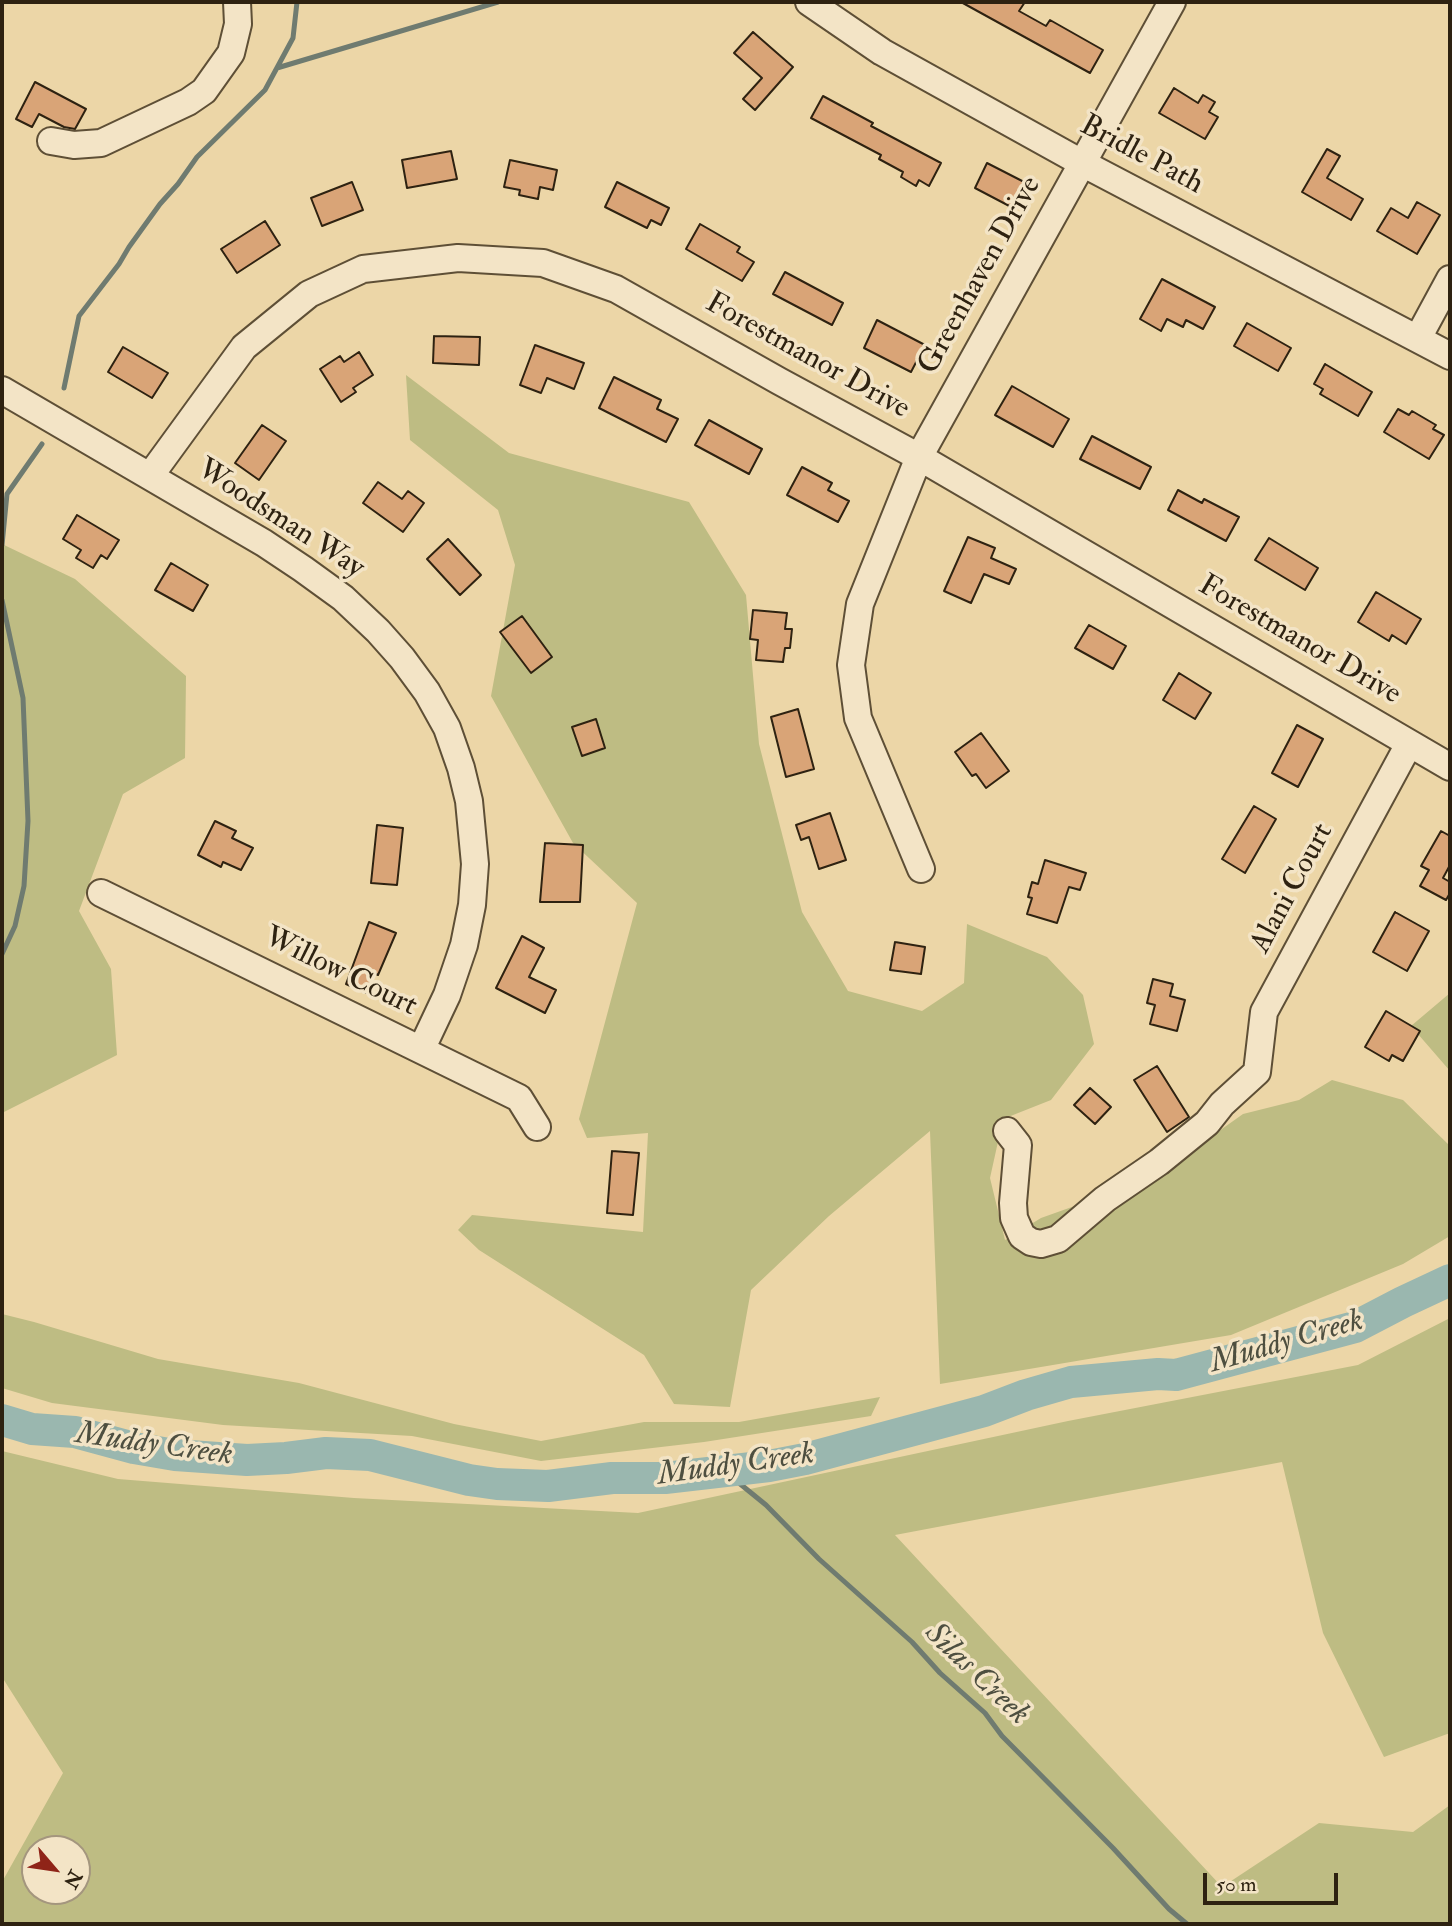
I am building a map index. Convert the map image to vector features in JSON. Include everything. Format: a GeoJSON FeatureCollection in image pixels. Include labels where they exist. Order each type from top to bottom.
{"type":"FeatureCollection","features":[{"type":"Feature","properties":{"kind":"street"},"geometry":{"type":"LineString","coordinates":[[51,141],[74,145],[101,143],[188,102],[204,91],[224,65],[236,40],[237,2]]}},
{"type":"Feature","properties":{"kind":"street","name":"Bridle Path"},"geometry":{"type":"LineString","coordinates":[[809,2],[882,52],[1082,163],[1450,356]]}},
{"type":"Feature","properties":{"kind":"street","name":"Greenhaven Drive"},"geometry":{"type":"LineString","coordinates":[[921,869],[858,718],[851,665],[860,604],[919,457],[1172,2]]}},
{"type":"Feature","properties":{"kind":"street","name":"Forestmanor Drive"},"geometry":{"type":"LineString","coordinates":[[150,476],[244,347],[309,294],[363,269],[458,258],[543,263],[616,289],[919,457],[1450,767]]}},
{"type":"Feature","properties":{"kind":"street"},"geometry":{"type":"LineString","coordinates":[[1418,338],[1450,279]]}},
{"type":"Feature","properties":{"kind":"street","name":"Woodsman Way"},"geometry":{"type":"LineString","coordinates":[[2,390],[264,543],[343,598],[402,658],[427,692],[447,728],[461,768],[471,811],[475,864],[472,905],[464,945],[447,995],[421,1050]]}},
{"type":"Feature","properties":{"kind":"street","name":"Alani Court"},"geometry":{"type":"LineString","coordinates":[[1007,1131],[1018,1144],[1013,1193],[1014,1218],[1022,1236],[1041,1244],[1058,1239],[1105,1199],[1177,1148],[1207,1123],[1222,1104],[1257,1072],[1264,1012],[1409,744]]}},
{"type":"Feature","properties":{"kind":"street","name":"Willow Court"},"geometry":{"type":"LineString","coordinates":[[101,893],[519,1098],[537,1128]]}},
{"type":"Feature","properties":{"kind":"shaded area"},"geometry":{"type":"Polygon","coordinates":[[[406,375],[509,453],[689,502],[746,595],[759,744],[802,912],[848,991],[922,1011],[964,983],[967,924],[1047,957],[1083,995],[1094,1044],[1051,1100],[1003,1119],[990,1178],[1005,1240],[1041,1218],[1153,1178],[1243,1114],[1299,1100],[1332,1080],[1403,1100],[1450,1146],[1450,1236],[1403,1264],[1231,1335],[940,1384],[930,1131],[829,1216],[751,1290],[730,1407],[674,1404],[644,1355],[479,1250],[458,1230],[472,1215],[643,1232],[648,1133],[587,1138],[579,1119],[637,903],[573,843],[491,696],[515,565],[498,510],[410,440],[406,375]]]}},
{"type":"Feature","properties":{"kind":"shaded area"},"geometry":{"type":"Polygon","coordinates":[[[2,544],[75,579],[186,676],[185,758],[123,794],[79,911],[111,969],[117,1055],[2,1113],[2,544]]]}},
{"type":"Feature","properties":{"kind":"shaded area"},"geometry":{"type":"Polygon","coordinates":[[[1450,993],[1450,1071],[1411,1026],[1450,993]]]}},
{"type":"Feature","properties":{"kind":"shaded area"},"geometry":{"type":"Polygon","coordinates":[[[2,1314],[158,1359],[299,1383],[454,1424],[541,1441],[644,1422],[739,1422],[880,1397],[871,1416],[704,1442],[541,1461],[412,1436],[223,1425],[52,1403],[2,1388],[2,1314]]]}},
{"type":"Feature","properties":{"kind":"shaded area"},"geometry":{"type":"Polygon","coordinates":[[[1450,1318],[1450,1733],[1384,1757],[1323,1633],[1282,1462],[895,1535],[1222,1887],[1319,1823],[1413,1832],[1450,1805],[1450,1924],[2,1924],[2,1882],[21,1848],[21,1905],[91,1905],[91,1835],[28,1835],[63,1773],[2,1677],[2,1451],[118,1479],[354,1498],[638,1513],[1068,1421],[1358,1365],[1450,1318]]]}},
{"type":"Feature","properties":{"kind":"building"},"geometry":{"type":"Polygon","coordinates":[[[961,2],[1025,2],[1019,11],[1046,26],[1050,20],[1103,50],[1090,73],[961,2]]]}},
{"type":"Feature","properties":{"kind":"building"},"geometry":{"type":"Polygon","coordinates":[[[753,32],[793,67],[755,110],[743,99],[762,78],[734,53],[753,32]]]}},
{"type":"Feature","properties":{"kind":"building"},"geometry":{"type":"Polygon","coordinates":[[[35,82],[86,109],[75,129],[64,127],[39,114],[32,127],[16,119],[35,82]]]}},
{"type":"Feature","properties":{"kind":"building"},"geometry":{"type":"Polygon","coordinates":[[[1174,88],[1198,103],[1203,95],[1215,102],[1209,112],[1218,117],[1205,139],[1159,113],[1174,88]]]}},
{"type":"Feature","properties":{"kind":"building"},"geometry":{"type":"Polygon","coordinates":[[[823,96],[873,123],[871,126],[941,163],[929,186],[919,180],[916,186],[901,177],[903,172],[879,159],[881,155],[811,118],[823,96]]]}},
{"type":"Feature","properties":{"kind":"building"},"geometry":{"type":"Polygon","coordinates":[[[1327,149],[1340,156],[1327,178],[1363,199],[1351,220],[1302,192],[1327,149]]]}},
{"type":"Feature","properties":{"kind":"building"},"geometry":{"type":"Polygon","coordinates":[[[451,151],[457,179],[407,188],[402,160],[451,151]]]}},
{"type":"Feature","properties":{"kind":"building"},"geometry":{"type":"Polygon","coordinates":[[[510,160],[557,170],[553,190],[540,187],[538,199],[519,195],[520,190],[504,187],[510,160]]]}},
{"type":"Feature","properties":{"kind":"building"},"geometry":{"type":"Polygon","coordinates":[[[987,163],[1028,184],[1015,209],[975,188],[987,163]]]}},
{"type":"Feature","properties":{"kind":"building"},"geometry":{"type":"Polygon","coordinates":[[[352,182],[363,210],[322,226],[311,198],[352,182]]]}},
{"type":"Feature","properties":{"kind":"building"},"geometry":{"type":"Polygon","coordinates":[[[617,182],[669,208],[661,225],[651,220],[647,228],[605,207],[617,182]]]}},
{"type":"Feature","properties":{"kind":"building"},"geometry":{"type":"Polygon","coordinates":[[[1417,202],[1440,215],[1417,254],[1377,231],[1391,208],[1408,218],[1417,202]]]}},
{"type":"Feature","properties":{"kind":"building"},"geometry":{"type":"Polygon","coordinates":[[[265,221],[280,245],[237,273],[221,249],[265,221]]]}},
{"type":"Feature","properties":{"kind":"building"},"geometry":{"type":"Polygon","coordinates":[[[700,224],[740,247],[737,252],[754,262],[742,281],[686,249],[700,224]]]}},
{"type":"Feature","properties":{"kind":"building"},"geometry":{"type":"Polygon","coordinates":[[[785,272],[843,303],[832,325],[773,294],[785,272]]]}},
{"type":"Feature","properties":{"kind":"building"},"geometry":{"type":"Polygon","coordinates":[[[1162,279],[1215,307],[1203,329],[1186,320],[1183,327],[1167,319],[1161,331],[1140,319],[1162,279]]]}},
{"type":"Feature","properties":{"kind":"building"},"geometry":{"type":"Polygon","coordinates":[[[877,320],[925,345],[911,372],[864,348],[877,320]]]}},
{"type":"Feature","properties":{"kind":"building"},"geometry":{"type":"Polygon","coordinates":[[[1247,323],[1291,348],[1278,371],[1234,346],[1247,323]]]}},
{"type":"Feature","properties":{"kind":"building"},"geometry":{"type":"Polygon","coordinates":[[[434,336],[480,337],[479,365],[433,363],[434,336]]]}},
{"type":"Feature","properties":{"kind":"building"},"geometry":{"type":"Polygon","coordinates":[[[535,345],[584,363],[574,389],[547,378],[541,393],[520,385],[535,345]]]}},
{"type":"Feature","properties":{"kind":"building"},"geometry":{"type":"Polygon","coordinates":[[[123,347],[168,373],[152,398],[108,372],[123,347]]]}},
{"type":"Feature","properties":{"kind":"building"},"geometry":{"type":"Polygon","coordinates":[[[359,352],[373,375],[353,388],[356,392],[341,402],[320,369],[340,356],[344,362],[359,352]]]}},
{"type":"Feature","properties":{"kind":"building"},"geometry":{"type":"Polygon","coordinates":[[[1325,364],[1372,392],[1358,416],[1320,394],[1323,389],[1314,384],[1325,364]]]}},
{"type":"Feature","properties":{"kind":"building"},"geometry":{"type":"Polygon","coordinates":[[[614,377],[661,400],[657,409],[678,419],[666,442],[599,408],[614,377]]]}},
{"type":"Feature","properties":{"kind":"building"},"geometry":{"type":"Polygon","coordinates":[[[1012,386],[1069,419],[1053,447],[995,415],[1012,386]]]}},
{"type":"Feature","properties":{"kind":"building"},"geometry":{"type":"Polygon","coordinates":[[[1398,409],[1409,415],[1412,411],[1436,425],[1433,429],[1444,435],[1429,459],[1384,432],[1398,409]]]}},
{"type":"Feature","properties":{"kind":"building"},"geometry":{"type":"Polygon","coordinates":[[[709,420],[762,449],[749,474],[695,445],[709,420]]]}},
{"type":"Feature","properties":{"kind":"building"},"geometry":{"type":"Polygon","coordinates":[[[262,425],[286,441],[259,480],[235,463],[262,425]]]}},
{"type":"Feature","properties":{"kind":"building"},"geometry":{"type":"Polygon","coordinates":[[[1092,436],[1151,467],[1140,489],[1080,459],[1092,436]]]}},
{"type":"Feature","properties":{"kind":"building"},"geometry":{"type":"Polygon","coordinates":[[[802,467],[832,483],[828,490],[849,501],[838,522],[787,495],[802,467]]]}},
{"type":"Feature","properties":{"kind":"building"},"geometry":{"type":"Polygon","coordinates":[[[378,482],[402,499],[408,491],[424,503],[403,532],[363,503],[378,482]]]}},
{"type":"Feature","properties":{"kind":"building"},"geometry":{"type":"Polygon","coordinates":[[[1178,490],[1202,503],[1204,499],[1239,517],[1226,541],[1168,510],[1178,490]]]}},
{"type":"Feature","properties":{"kind":"building"},"geometry":{"type":"Polygon","coordinates":[[[77,515],[119,540],[107,559],[101,555],[93,568],[76,558],[81,550],[63,539],[77,515]]]}},
{"type":"Feature","properties":{"kind":"building"},"geometry":{"type":"Polygon","coordinates":[[[968,537],[995,548],[991,558],[1016,569],[1009,584],[984,574],[971,603],[944,591],[968,537]]]}},
{"type":"Feature","properties":{"kind":"building"},"geometry":{"type":"Polygon","coordinates":[[[1269,538],[1318,568],[1305,590],[1255,560],[1269,538]]]}},
{"type":"Feature","properties":{"kind":"building"},"geometry":{"type":"Polygon","coordinates":[[[448,539],[481,575],[460,595],[427,559],[448,539]]]}},
{"type":"Feature","properties":{"kind":"building"},"geometry":{"type":"Polygon","coordinates":[[[171,563],[208,585],[193,611],[155,590],[171,563]]]}},
{"type":"Feature","properties":{"kind":"building"},"geometry":{"type":"Polygon","coordinates":[[[1376,592],[1421,619],[1406,644],[1392,635],[1389,641],[1358,622],[1376,592]]]}},
{"type":"Feature","properties":{"kind":"building"},"geometry":{"type":"Polygon","coordinates":[[[753,610],[787,613],[785,629],[792,629],[790,648],[785,648],[783,662],[756,660],[758,640],[750,639],[753,610]]]}},
{"type":"Feature","properties":{"kind":"building"},"geometry":{"type":"Polygon","coordinates":[[[522,616],[552,657],[531,673],[500,632],[522,616]]]}},
{"type":"Feature","properties":{"kind":"building"},"geometry":{"type":"Polygon","coordinates":[[[1089,625],[1126,646],[1113,669],[1075,648],[1089,625]]]}},
{"type":"Feature","properties":{"kind":"building"},"geometry":{"type":"Polygon","coordinates":[[[1179,673],[1211,693],[1195,719],[1163,700],[1179,673]]]}},
{"type":"Feature","properties":{"kind":"building"},"geometry":{"type":"Polygon","coordinates":[[[798,709],[814,769],[786,777],[771,717],[798,709]]]}},
{"type":"Feature","properties":{"kind":"building"},"geometry":{"type":"Polygon","coordinates":[[[596,719],[605,748],[582,756],[572,727],[596,719]]]}},
{"type":"Feature","properties":{"kind":"building"},"geometry":{"type":"Polygon","coordinates":[[[1297,725],[1323,739],[1298,787],[1272,773],[1297,725]]]}},
{"type":"Feature","properties":{"kind":"building"},"geometry":{"type":"Polygon","coordinates":[[[981,733],[1009,771],[986,788],[976,774],[972,776],[955,752],[981,733]]]}},
{"type":"Feature","properties":{"kind":"building"},"geometry":{"type":"Polygon","coordinates":[[[1254,806],[1276,819],[1245,873],[1222,859],[1254,806]]]}},
{"type":"Feature","properties":{"kind":"building"},"geometry":{"type":"Polygon","coordinates":[[[830,813],[846,860],[819,869],[809,837],[801,840],[796,825],[830,813]]]}},
{"type":"Feature","properties":{"kind":"building"},"geometry":{"type":"Polygon","coordinates":[[[215,821],[236,831],[232,838],[253,848],[241,870],[223,862],[221,867],[198,855],[215,821]]]}},
{"type":"Feature","properties":{"kind":"building"},"geometry":{"type":"Polygon","coordinates":[[[377,825],[403,828],[397,885],[371,883],[377,825]]]}},
{"type":"Feature","properties":{"kind":"building"},"geometry":{"type":"Polygon","coordinates":[[[1441,831],[1450,836],[1450,865],[1443,878],[1450,882],[1450,893],[1446,900],[1420,886],[1429,870],[1421,866],[1441,831]]]}},
{"type":"Feature","properties":{"kind":"building"},"geometry":{"type":"Polygon","coordinates":[[[545,843],[583,845],[580,902],[540,902],[545,843]]]}},
{"type":"Feature","properties":{"kind":"building"},"geometry":{"type":"Polygon","coordinates":[[[1045,860],[1086,873],[1080,890],[1069,887],[1057,923],[1027,914],[1032,898],[1028,897],[1032,882],[1038,884],[1045,860]]]}},
{"type":"Feature","properties":{"kind":"building"},"geometry":{"type":"Polygon","coordinates":[[[1395,912],[1429,931],[1407,971],[1373,952],[1395,912]]]}},
{"type":"Feature","properties":{"kind":"building"},"geometry":{"type":"Polygon","coordinates":[[[369,922],[396,933],[378,975],[374,973],[366,993],[346,984],[369,922]]]}},
{"type":"Feature","properties":{"kind":"building"},"geometry":{"type":"Polygon","coordinates":[[[522,936],[544,948],[529,977],[556,990],[545,1013],[496,988],[522,936]]]}},
{"type":"Feature","properties":{"kind":"building"},"geometry":{"type":"Polygon","coordinates":[[[895,942],[925,947],[921,974],[890,970],[895,942]]]}},
{"type":"Feature","properties":{"kind":"building"},"geometry":{"type":"Polygon","coordinates":[[[1153,979],[1173,984],[1170,996],[1185,1000],[1177,1031],[1150,1024],[1155,1005],[1147,1003],[1153,979]]]}},
{"type":"Feature","properties":{"kind":"building"},"geometry":{"type":"Polygon","coordinates":[[[1386,1011],[1420,1031],[1403,1061],[1392,1055],[1389,1061],[1365,1047],[1386,1011]]]}},
{"type":"Feature","properties":{"kind":"building"},"geometry":{"type":"Polygon","coordinates":[[[1157,1066],[1189,1117],[1167,1132],[1134,1080],[1157,1066]]]}},
{"type":"Feature","properties":{"kind":"building"},"geometry":{"type":"Polygon","coordinates":[[[1090,1088],[1111,1107],[1095,1124],[1074,1105],[1090,1088]]]}},
{"type":"Feature","properties":{"kind":"building"},"geometry":{"type":"Polygon","coordinates":[[[612,1151],[639,1153],[633,1215],[607,1213],[612,1151]]]}},
{"type":"Feature","properties":{"kind":"waterway"},"geometry":{"type":"LineString","coordinates":[[64,388],[79,316],[197,157],[265,90],[293,38],[297,2]]}},
{"type":"Feature","properties":{"kind":"waterway"},"geometry":{"type":"LineString","coordinates":[[277,68],[498,2]]}},
{"type":"Feature","properties":{"kind":"waterway"},"geometry":{"type":"LineString","coordinates":[[2,545],[7,494],[42,444]]}},
{"type":"Feature","properties":{"kind":"waterway"},"geometry":{"type":"LineString","coordinates":[[2,600],[23,698],[28,821],[24,886],[15,926],[2,954]]}},
{"type":"Feature","properties":{"kind":"waterway","name":"Muddy Creek"},"geometry":{"type":"LineString","coordinates":[[2,1420],[32,1429],[75,1432],[134,1448],[175,1455],[247,1460],[326,1453],[370,1455],[469,1480],[497,1484],[548,1486],[612,1478],[665,1478],[805,1459],[984,1411],[1071,1382],[1158,1374],[1176,1375],[1355,1327],[1450,1280]]}},
{"type":"Feature","properties":{"kind":"waterway","name":"Silas Creek"},"geometry":{"type":"LineString","coordinates":[[723,1470],[766,1505],[819,1559],[912,1642],[940,1673],[985,1713],[1002,1736],[1169,1909],[1187,1924]]}}]}
